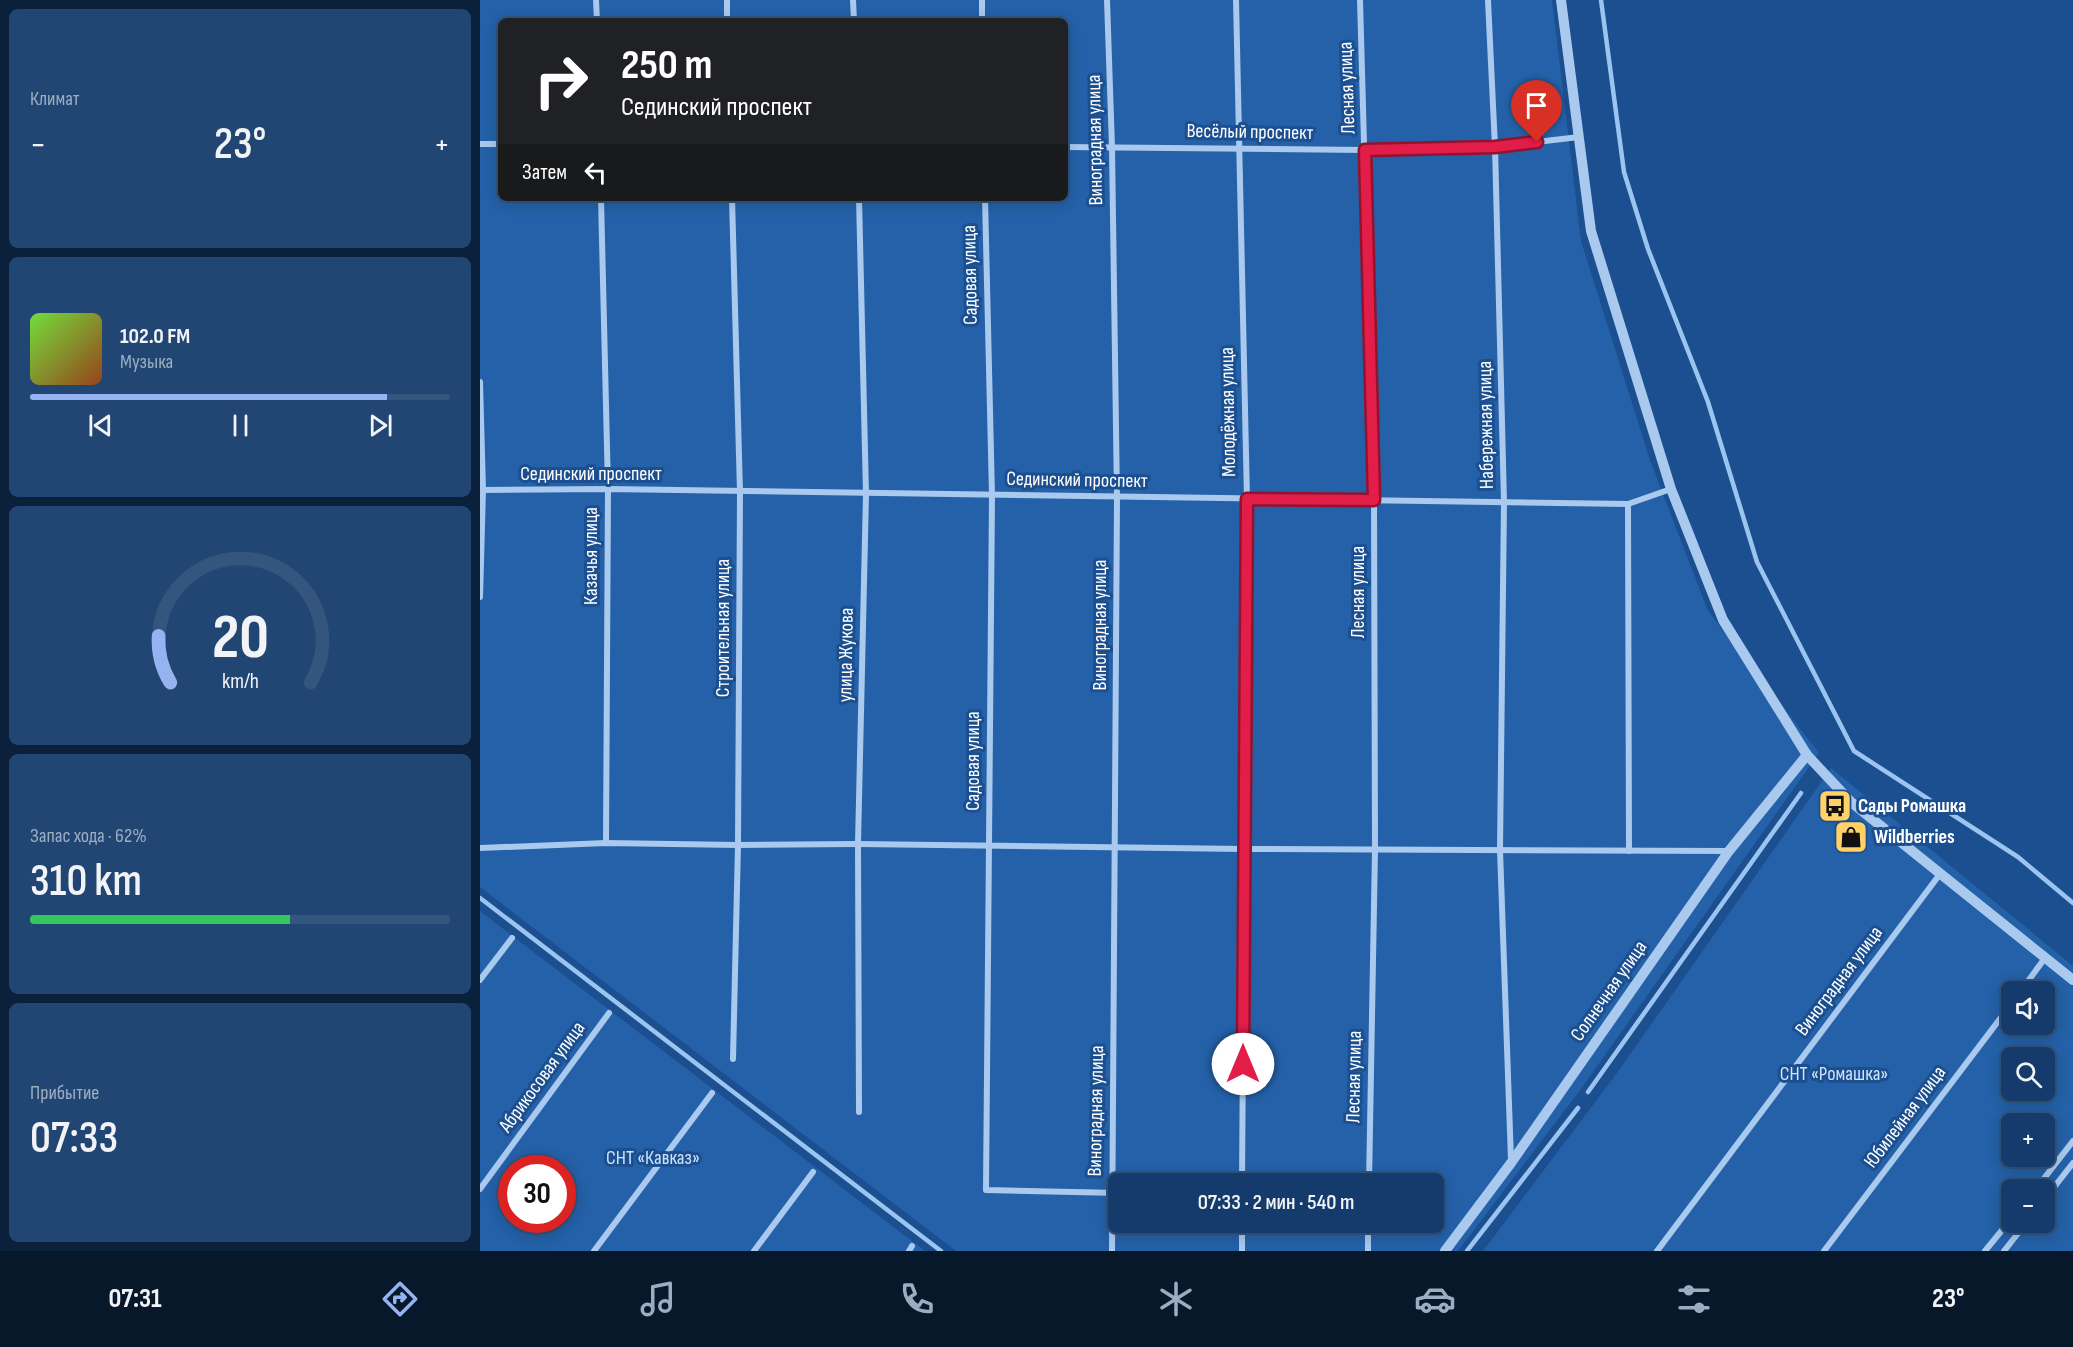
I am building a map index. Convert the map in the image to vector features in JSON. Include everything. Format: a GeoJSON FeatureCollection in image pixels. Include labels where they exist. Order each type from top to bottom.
{"type":"FeatureCollection","features":[{"type":"Feature","properties":{"kind":"street"},"geometry":{"type":"LineString","coordinates":[[596,0],[597,18]]}},
{"type":"Feature","properties":{"kind":"street"},"geometry":{"type":"LineString","coordinates":[[727,0],[727,18]]}},
{"type":"Feature","properties":{"kind":"street"},"geometry":{"type":"LineString","coordinates":[[853,0],[854,18]]}},
{"type":"Feature","properties":{"kind":"street"},"geometry":{"type":"LineString","coordinates":[[982,0],[982,18]]}},
{"type":"Feature","properties":{"kind":"street","name":"Виноградная улица"},"geometry":{"type":"LineString","coordinates":[[1107,0],[1112,147],[1117,498],[1115,1173]]}},
{"type":"Feature","properties":{"kind":"street","name":"Молодёжная улица"},"geometry":{"type":"LineString","coordinates":[[1236,0],[1247,499],[1242,1173]]}},
{"type":"Feature","properties":{"kind":"street","name":"Лесная улица"},"geometry":{"type":"LineString","coordinates":[[1360,0],[1374,500],[1375,849],[1369,1173]]}},
{"type":"Feature","properties":{"kind":"street","name":"Набережная улица"},"geometry":{"type":"LineString","coordinates":[[1488,0],[1495,147],[1504,502],[1500,850],[1511,1163]]}},
{"type":"Feature","properties":{"kind":"street"},"geometry":{"type":"LineString","coordinates":[[1561,0],[1591,231],[1671,489],[1723,620],[1807,755],[1851,802],[2073,980]]}},
{"type":"Feature","properties":{"kind":"street","name":"Весёлый проспект"},"geometry":{"type":"LineString","coordinates":[[1068,147],[1365,150],[1495,147],[1579,137]]}},
{"type":"Feature","properties":{"kind":"street"},"geometry":{"type":"LineString","coordinates":[[480,144],[498,144]]}},
{"type":"Feature","properties":{"kind":"street","name":"Казачья улица"},"geometry":{"type":"LineString","coordinates":[[601,201],[608,489],[606,843]]}},
{"type":"Feature","properties":{"kind":"street","name":"Строительная улица"},"geometry":{"type":"LineString","coordinates":[[732,201],[740,492],[738,845],[733,1059]]}},
{"type":"Feature","properties":{"kind":"street","name":"улица Жукова"},"geometry":{"type":"LineString","coordinates":[[859,201],[866,494],[858,844],[859,1112]]}},
{"type":"Feature","properties":{"kind":"street","name":"Садовая улица"},"geometry":{"type":"LineString","coordinates":[[985,201],[992,496],[986,1190],[1108,1193]]}},
{"type":"Feature","properties":{"kind":"street"},"geometry":{"type":"LineString","coordinates":[[480,382],[480,597]]}},
{"type":"Feature","properties":{"kind":"street","name":"Сединский проспект"},"geometry":{"type":"LineString","coordinates":[[481,490],[608,489],[1628,504],[1671,489]]}},
{"type":"Feature","properties":{"kind":"street"},"geometry":{"type":"LineString","coordinates":[[1628,504],[1629,851]]}},
{"type":"Feature","properties":{"kind":"street","name":"Солнечная улица"},"geometry":{"type":"LineString","coordinates":[[1445,1251],[1511,1163],[1729,851],[1807,755]]}},
{"type":"Feature","properties":{"kind":"street"},"geometry":{"type":"LineString","coordinates":[[480,848],[606,843],[1729,851]]}},
{"type":"Feature","properties":{"kind":"street","name":"Виноградная улица"},"geometry":{"type":"LineString","coordinates":[[1657,1251],[1940,874]]}},
{"type":"Feature","properties":{"kind":"street"},"geometry":{"type":"LineString","coordinates":[[480,980],[512,938]]}},
{"type":"Feature","properties":{"kind":"street"},"geometry":{"type":"LineString","coordinates":[[2028,981],[2045,958]]}},
{"type":"Feature","properties":{"kind":"street","name":"Абрикосовая улица"},"geometry":{"type":"LineString","coordinates":[[480,1189],[609,1013]]}},
{"type":"Feature","properties":{"kind":"street","name":"Юбилейная улица"},"geometry":{"type":"LineString","coordinates":[[1824,1251],[2001,1018]]}},
{"type":"Feature","properties":{"kind":"street"},"geometry":{"type":"LineString","coordinates":[[594,1251],[712,1093]]}},
{"type":"Feature","properties":{"kind":"street"},"geometry":{"type":"LineString","coordinates":[[2044,1179],[2073,1141]]}},
{"type":"Feature","properties":{"kind":"street"},"geometry":{"type":"LineString","coordinates":[[2055,1186],[2073,1164]]}},
{"type":"Feature","properties":{"kind":"street"},"geometry":{"type":"LineString","coordinates":[[754,1251],[813,1172]]}},
{"type":"Feature","properties":{"kind":"street"},"geometry":{"type":"LineString","coordinates":[[1985,1251],[2001,1231]]}},
{"type":"Feature","properties":{"kind":"street","name":"Виноградная улица"},"geometry":{"type":"LineString","coordinates":[[1112,1251],[1113,1233]]}},
{"type":"Feature","properties":{"kind":"street"},"geometry":{"type":"LineString","coordinates":[[1242,1233],[1242,1251]]}},
{"type":"Feature","properties":{"kind":"street"},"geometry":{"type":"LineString","coordinates":[[1368,1233],[1368,1251]]}},
{"type":"Feature","properties":{"kind":"street"},"geometry":{"type":"LineString","coordinates":[[2004,1251],[2018,1233]]}},
{"type":"Feature","properties":{"kind":"green space"},"geometry":{"type":"Polygon","coordinates":[[[480,0],[1552,0],[1581,241],[1650,460],[1708,611],[1819,753],[1581,1089],[1458,1251],[956,1251],[480,887],[480,0]]]}},
{"type":"Feature","properties":{"kind":"green space","name":"СНТ «Ромашка»"},"geometry":{"type":"Polygon","coordinates":[[[1831,768],[2073,966],[2073,1251],[1483,1251],[1617,1073],[1831,768]]]}},
{"type":"Feature","properties":{"kind":"green space","name":"СНТ «Кавказ»"},"geometry":{"type":"Polygon","coordinates":[[[480,911],[925,1251],[480,1251],[480,911]]]}},
{"type":"Feature","properties":{"kind":"waterway"},"geometry":{"type":"LineString","coordinates":[[1601,0],[1624,172],[1648,249],[1708,402],[1757,562],[1854,751],[2018,857],[2073,903]]}},
{"type":"Feature","properties":{"kind":"waterway"},"geometry":{"type":"LineString","coordinates":[[1588,1092],[1801,793]]}},
{"type":"Feature","properties":{"kind":"waterway"},"geometry":{"type":"LineString","coordinates":[[480,898],[941,1251]]}},
{"type":"Feature","properties":{"kind":"waterway"},"geometry":{"type":"LineString","coordinates":[[1467,1251],[1578,1108]]}},
{"type":"Feature","properties":{"kind":"place","name":"Сады Ромашка"},"geometry":{"type":"Point","coordinates":[1835,806]}},
{"type":"Feature","properties":{"kind":"place","name":"Wildberries"},"geometry":{"type":"Point","coordinates":[1851,837]}},
{"type":"Feature","properties":{"kind":"route"},"geometry":{"type":"LineString","coordinates":[[1243,1064],[1247,499],[1374,500],[1365,150],[1495,147],[1537,142]]}}]}
